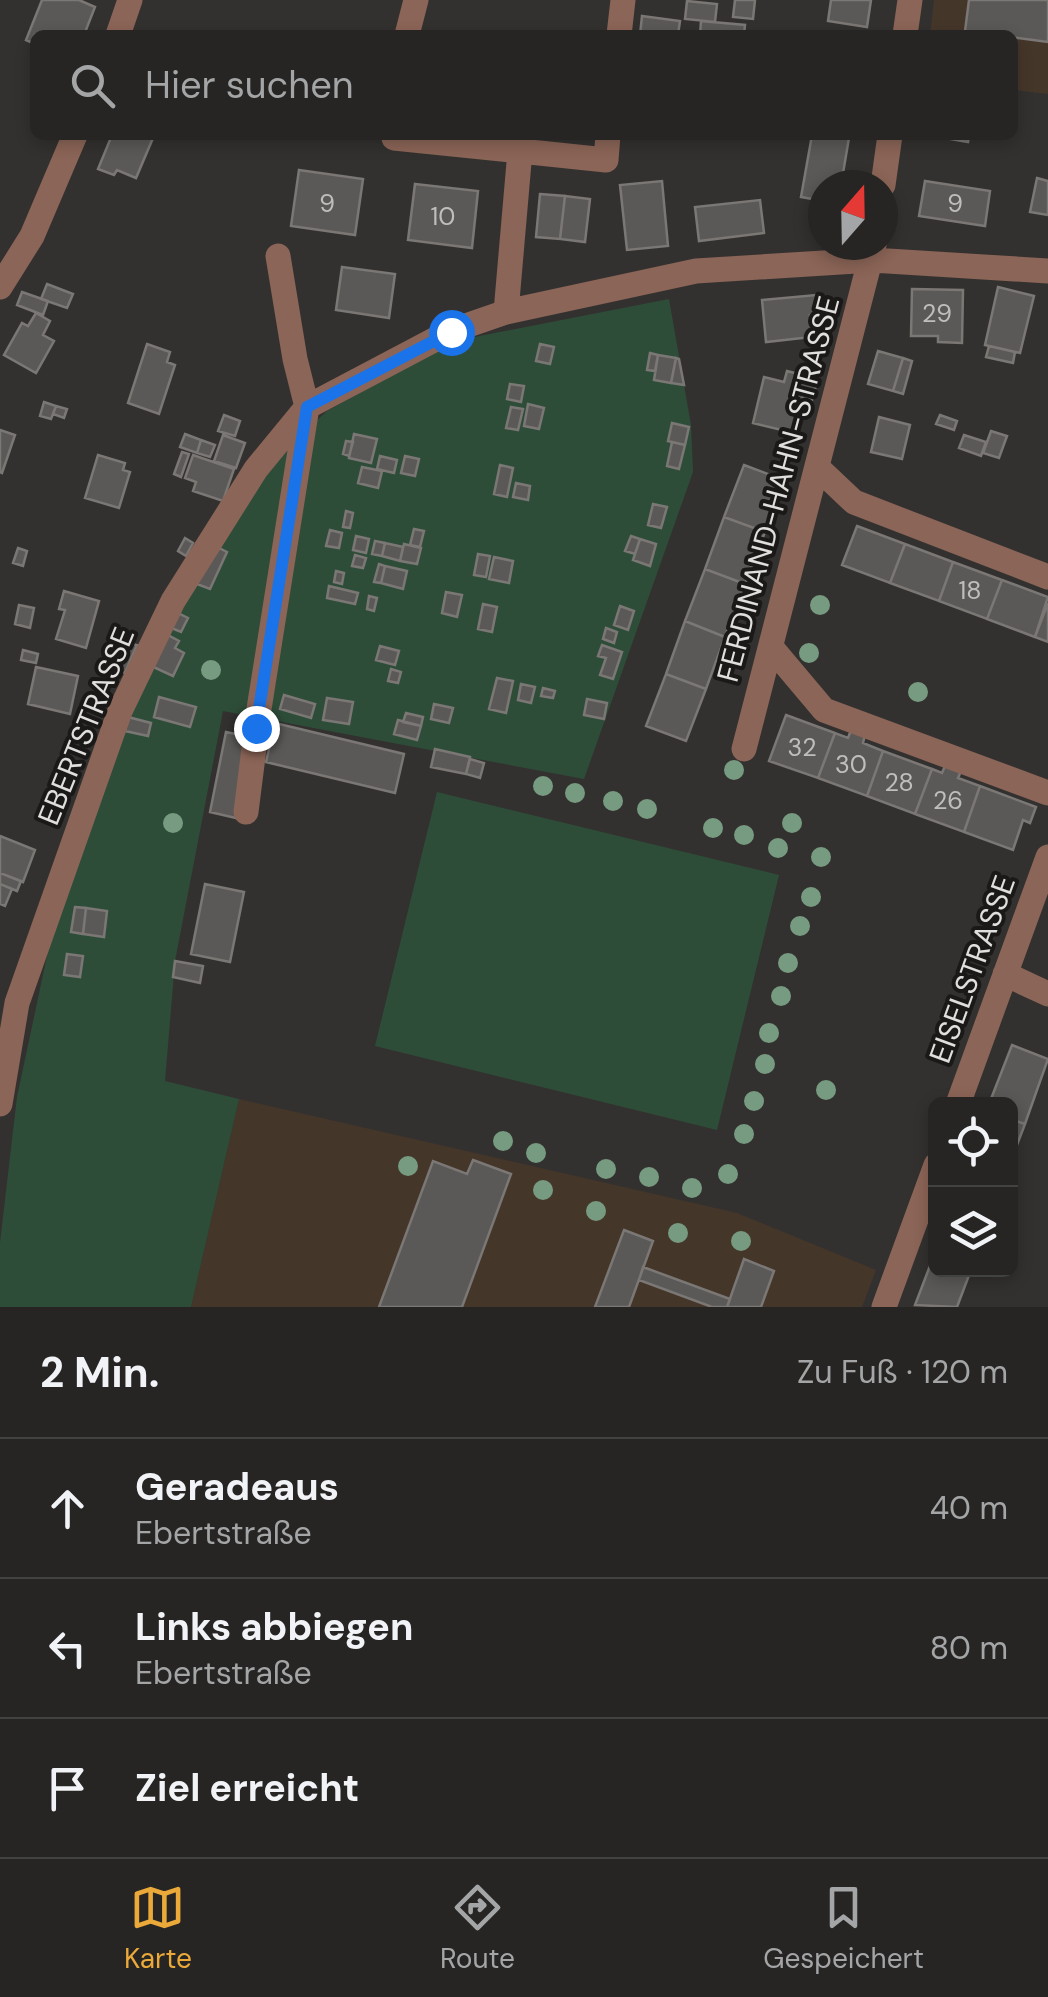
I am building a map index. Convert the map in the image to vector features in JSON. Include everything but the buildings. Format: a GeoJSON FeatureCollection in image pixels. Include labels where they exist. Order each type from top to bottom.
{"type":"FeatureCollection","features":[{"type":"Feature","properties":{"kind":"street"},"geometry":{"type":"LineString","coordinates":[[120,30],[130,0]]}},
{"type":"Feature","properties":{"kind":"street"},"geometry":{"type":"LineString","coordinates":[[408,30],[416,0]]}},
{"type":"Feature","properties":{"kind":"street"},"geometry":{"type":"LineString","coordinates":[[620,30],[623,0]]}},
{"type":"Feature","properties":{"kind":"street"},"geometry":{"type":"LineString","coordinates":[[906,30],[910,0]]}},
{"type":"Feature","properties":{"kind":"street"},"geometry":{"type":"LineString","coordinates":[[0,287],[32,236],[74,140]]}},
{"type":"Feature","properties":{"kind":"street"},"geometry":{"type":"LineString","coordinates":[[413,140],[606,160],[608,140]]}},
{"type":"Feature","properties":{"kind":"street"},"geometry":{"type":"LineString","coordinates":[[885,170],[889,140]]}},
{"type":"Feature","properties":{"kind":"street"},"geometry":{"type":"LineString","coordinates":[[506,312],[520,151]]}},
{"type":"Feature","properties":{"kind":"street","name":"EBERTSTRASSE"},"geometry":{"type":"LineString","coordinates":[[898,255],[1048,271]]}},
{"type":"Feature","properties":{"kind":"street"},"geometry":{"type":"LineString","coordinates":[[246,812],[307,407],[278,256]]}},
{"type":"Feature","properties":{"kind":"street","name":"EBERTSTRASSE"},"geometry":{"type":"LineString","coordinates":[[0,1104],[17,1003],[120,711],[173,600],[256,469],[307,407],[451,332],[506,312],[696,272],[808,259]]}},
{"type":"Feature","properties":{"kind":"street","name":"FERDINAND-HAHN-STRASSE"},"geometry":{"type":"LineString","coordinates":[[744,749],[871,260]]}},
{"type":"Feature","properties":{"kind":"street"},"geometry":{"type":"LineString","coordinates":[[818,468],[854,502],[1048,577]]}},
{"type":"Feature","properties":{"kind":"street"},"geometry":{"type":"LineString","coordinates":[[771,647],[824,710],[1048,793]]}},
{"type":"Feature","properties":{"kind":"street","name":"EISELSTRASSE"},"geometry":{"type":"LineString","coordinates":[[961,1097],[1048,857]]}},
{"type":"Feature","properties":{"kind":"street"},"geometry":{"type":"LineString","coordinates":[[1005,974],[1048,994]]}},
{"type":"Feature","properties":{"kind":"street"},"geometry":{"type":"LineString","coordinates":[[884,1307],[928,1187]]}},
{"type":"Feature","properties":{"kind":"shaded area"},"geometry":{"type":"Polygon","coordinates":[[[934,0],[1048,0],[1048,94],[1018,91],[1018,30],[931,30],[934,0]]]}},
{"type":"Feature","properties":{"kind":"shaded area"},"geometry":{"type":"Polygon","coordinates":[[[239,1099],[737,1213],[876,1270],[862,1307],[191,1307],[239,1099]]]}},
{"type":"Feature","properties":{"kind":"green space"},"geometry":{"type":"Polygon","coordinates":[[[669,299],[691,425],[693,472],[584,779],[223,711],[175,961],[165,1081],[239,1099],[191,1307],[0,1307],[0,1243],[17,1097],[50,942],[127,715],[180,603],[274,460],[327,411],[454,341],[669,299]]]}},
{"type":"Feature","properties":{"kind":"green space"},"geometry":{"type":"Polygon","coordinates":[[[437,792],[779,875],[717,1130],[375,1046],[437,792]]]}},
{"type":"Feature","properties":{"kind":"route"},"geometry":{"type":"LineString","coordinates":[[256,728],[307,407],[451,332]]}}]}
